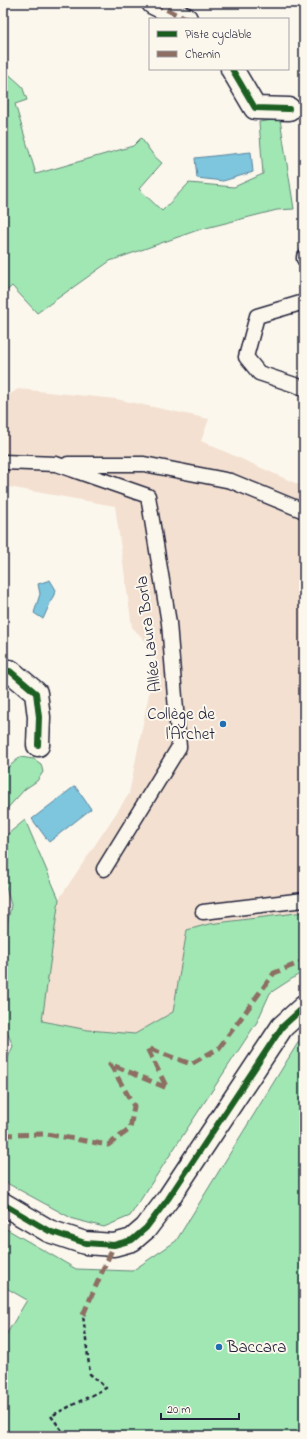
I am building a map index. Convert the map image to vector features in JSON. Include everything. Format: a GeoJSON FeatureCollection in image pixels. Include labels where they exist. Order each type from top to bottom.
{"type":"FeatureCollection","features":[{"type":"Feature","properties":{"kind":"street"},"geometry":{"type":"LineString","coordinates":[[153,3],[184,18]]}},
{"type":"Feature","properties":{"kind":"street"},"geometry":{"type":"LineString","coordinates":[[233,70],[255,108],[296,109]]}},
{"type":"Feature","properties":{"kind":"street"},"geometry":{"type":"LineString","coordinates":[[3,671],[10,671],[36,693],[40,717],[38,745]]}},
{"type":"Feature","properties":{"kind":"street"},"geometry":{"type":"LineString","coordinates":[[3,1204],[49,1231],[84,1243],[114,1245],[132,1240],[146,1228],[168,1199],[282,1027],[304,1006]]}},
{"type":"Feature","properties":{"kind":"lane"},"geometry":{"type":"LineString","coordinates":[[304,302],[257,316],[246,357],[259,373],[304,388]]}},
{"type":"Feature","properties":{"kind":"lane","name":"Allée Laura Borla"},"geometry":{"type":"LineString","coordinates":[[3,462],[56,464],[144,464],[231,481],[304,511]]}},
{"type":"Feature","properties":{"kind":"lane","name":"Allée Laura Borla"},"geometry":{"type":"LineString","coordinates":[[56,464],[148,496],[169,623],[179,747],[104,869]]}},
{"type":"Feature","properties":{"kind":"lane"},"geometry":{"type":"LineString","coordinates":[[203,912],[304,900]]}},
{"type":"Feature","properties":{"kind":"path"},"geometry":{"type":"LineString","coordinates":[[66,1436],[51,1416],[106,1388],[90,1374],[83,1315]]}},
{"type":"Feature","properties":{"kind":"shaded area","name":"Collège de l'Archet"},"geometry":{"type":"Polygon","coordinates":[[[18,389],[116,399],[209,419],[201,441],[304,487],[304,912],[209,924],[187,930],[173,1012],[135,1034],[88,1030],[41,1021],[59,899],[129,794],[157,653],[132,627],[115,506],[3,486],[3,399],[18,389]]]}},
{"type":"Feature","properties":{"kind":"green space"},"geometry":{"type":"Polygon","coordinates":[[[3,69],[22,86],[27,100],[15,104],[36,174],[133,146],[141,138],[154,156],[162,163],[139,189],[162,211],[189,183],[234,187],[263,174],[259,122],[280,119],[294,209],[277,210],[198,230],[110,261],[37,313],[12,286],[3,294],[3,69]]]}},
{"type":"Feature","properties":{"kind":"green space"},"geometry":{"type":"Polygon","coordinates":[[[20,757],[34,759],[41,764],[43,772],[37,781],[25,789],[3,813],[3,772],[20,757]]]}},
{"type":"Feature","properties":{"kind":"green space"},"geometry":{"type":"Polygon","coordinates":[[[25,820],[59,899],[42,1021],[88,1030],[135,1034],[173,1012],[187,930],[209,924],[304,912],[304,971],[270,993],[257,1022],[130,1216],[104,1227],[73,1219],[3,1181],[3,1069],[13,1046],[3,1023],[3,946],[11,905],[3,877],[3,838],[25,820]]]}},
{"type":"Feature","properties":{"kind":"green space"},"geometry":{"type":"Polygon","coordinates":[[[304,1033],[304,1436],[3,1436],[3,1340],[27,1300],[3,1286],[3,1253],[5,1250],[3,1248],[3,1227],[76,1269],[132,1271],[176,1241],[304,1033]]]}},
{"type":"Feature","properties":{"kind":"water"},"geometry":{"type":"Polygon","coordinates":[[[251,152],[253,172],[223,181],[197,178],[195,158],[251,152]]]}},
{"type":"Feature","properties":{"kind":"water"},"geometry":{"type":"Polygon","coordinates":[[[50,580],[56,590],[43,619],[34,613],[40,594],[38,584],[50,580]]]}},
{"type":"Feature","properties":{"kind":"water"},"geometry":{"type":"Polygon","coordinates":[[[75,786],[91,809],[49,842],[32,819],[75,786]]]}},
{"type":"Feature","properties":{"kind":"marked path"},"geometry":{"type":"LineString","coordinates":[[153,3],[184,18]]}},
{"type":"Feature","properties":{"kind":"marked path"},"geometry":{"type":"LineString","coordinates":[[3,1135],[47,1134],[108,1145],[130,1129],[134,1106],[110,1064],[167,1088],[147,1048],[191,1064],[219,1048],[274,973],[304,961]]}},
{"type":"Feature","properties":{"kind":"marked path"},"geometry":{"type":"LineString","coordinates":[[83,1315],[114,1245]]}},
{"type":"Feature","properties":{"kind":"cycle path"},"geometry":{"type":"LineString","coordinates":[[233,70],[255,108],[289,109]]}},
{"type":"Feature","properties":{"kind":"cycle path"},"geometry":{"type":"LineString","coordinates":[[3,671],[10,671],[36,693],[39,717],[38,745]]}},
{"type":"Feature","properties":{"kind":"cycle path"},"geometry":{"type":"LineString","coordinates":[[3,1204],[49,1231],[85,1243],[114,1245],[132,1240],[146,1228],[168,1199],[282,1027],[304,1007]]}},
{"type":"Feature","properties":{"kind":"place","name":"Collège de l'Archet"},"geometry":{"type":"Point","coordinates":[223,724]}},
{"type":"Feature","properties":{"kind":"place","name":"Baccara"},"geometry":{"type":"Point","coordinates":[219,1347]}}]}
